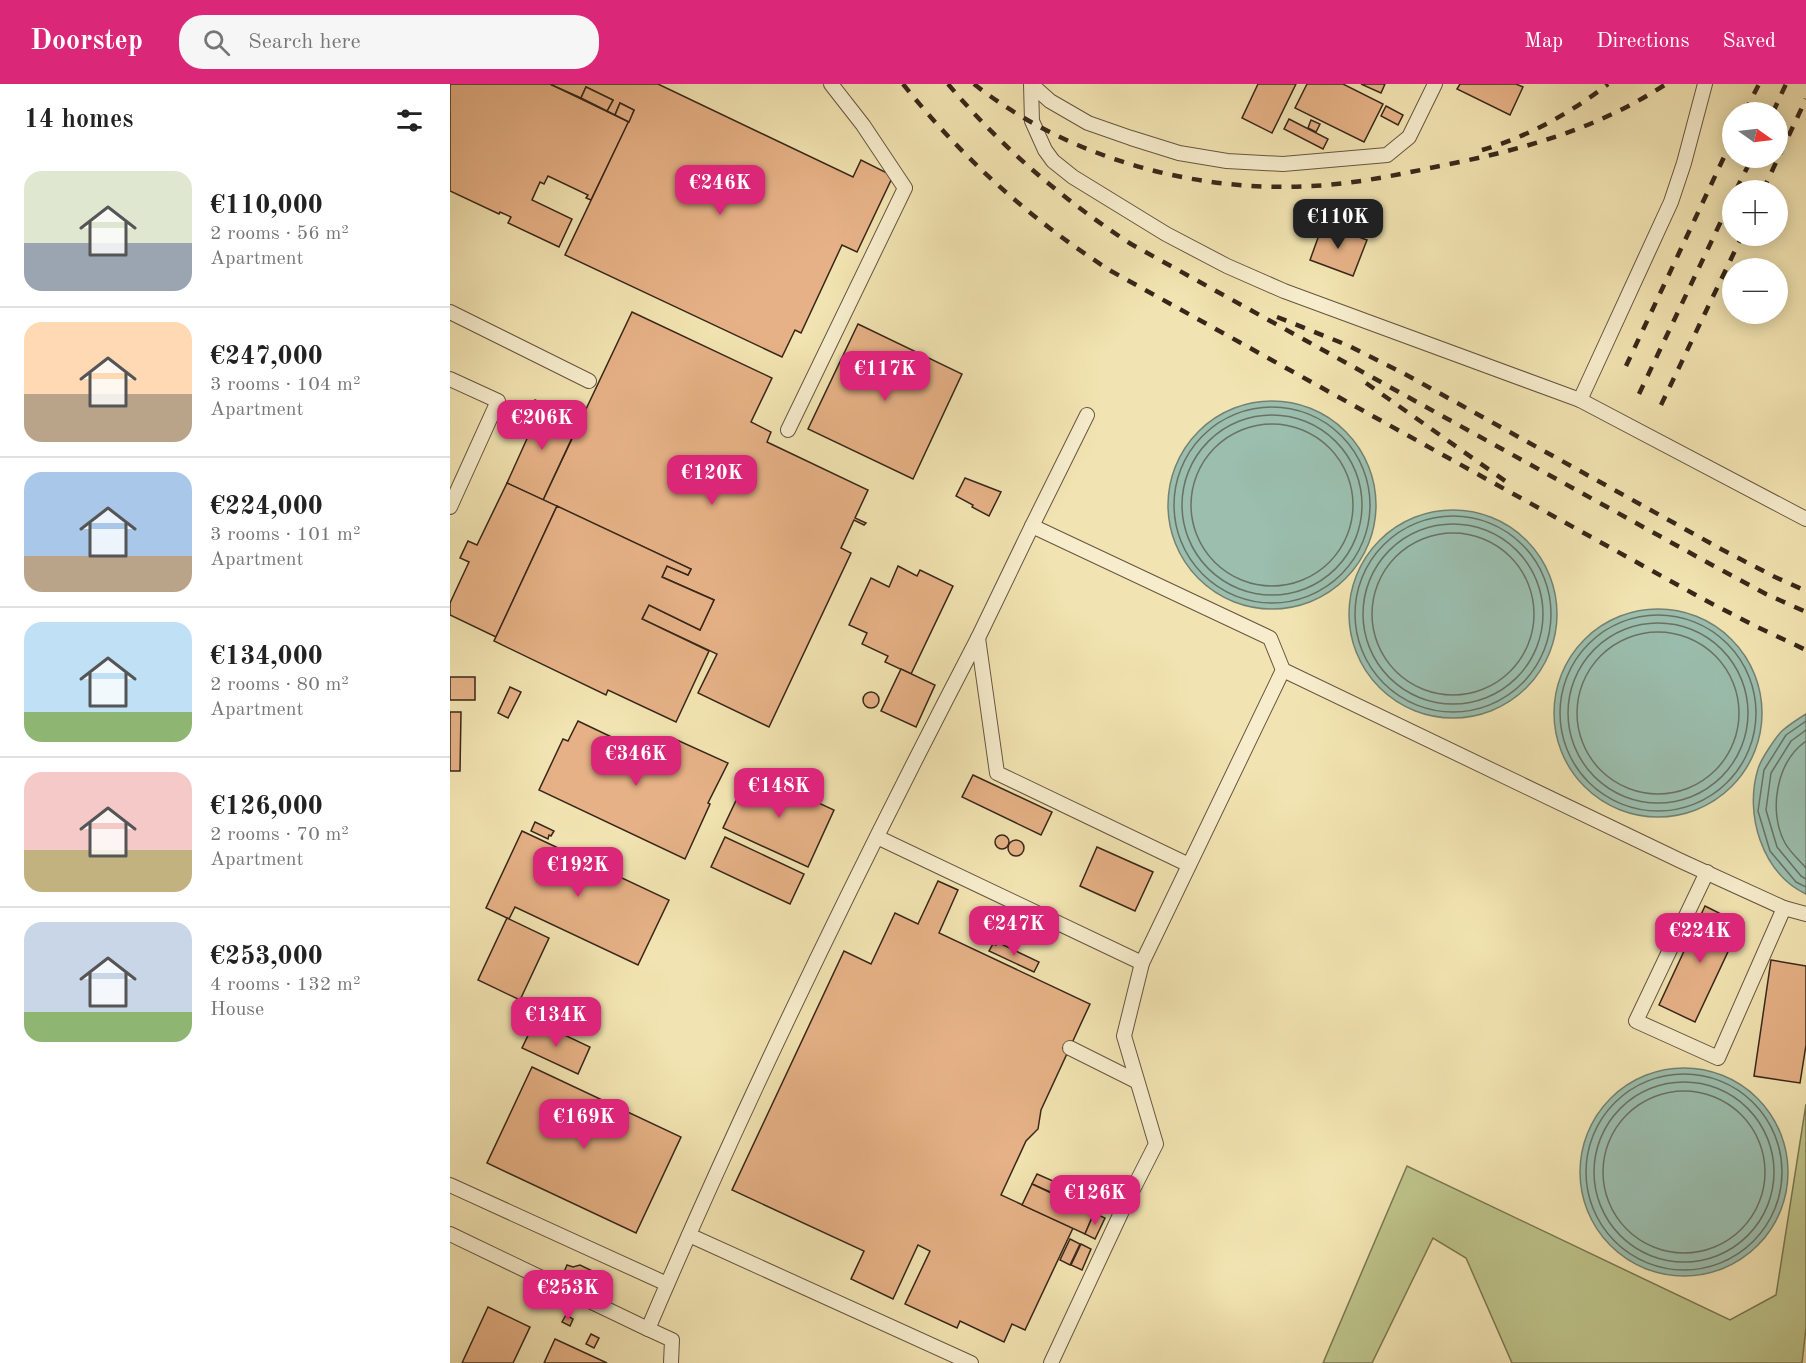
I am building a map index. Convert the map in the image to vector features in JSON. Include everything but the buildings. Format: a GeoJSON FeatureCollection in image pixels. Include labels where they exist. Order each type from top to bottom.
{"type":"FeatureCollection","features":[{"type":"Feature","properties":{"kind":"lane"},"geometry":{"type":"LineString","coordinates":[[788,430],[904,188],[831,84]]}},
{"type":"Feature","properties":{"kind":"lane"},"geometry":{"type":"LineString","coordinates":[[1031,84],[1050,101],[1088,123],[1131,138],[1179,153],[1215,159],[1283,164],[1387,155],[1409,137],[1435,84]]}},
{"type":"Feature","properties":{"kind":"lane"},"geometry":{"type":"LineString","coordinates":[[1031,84],[1032,121],[1040,141],[1053,161],[1073,177],[1166,234],[1227,266],[1284,291],[1580,400],[1806,519]]}},
{"type":"Feature","properties":{"kind":"lane"},"geometry":{"type":"LineString","coordinates":[[1580,400],[1671,202],[1693,132],[1704,84]]}},
{"type":"Feature","properties":{"kind":"lane"},"geometry":{"type":"LineString","coordinates":[[450,312],[589,381]]}},
{"type":"Feature","properties":{"kind":"lane"},"geometry":{"type":"LineString","coordinates":[[450,380],[498,401],[450,507]]}},
{"type":"Feature","properties":{"kind":"lane"},"geometry":{"type":"LineString","coordinates":[[648,1329],[717,1169],[805,982],[1087,415]]}},
{"type":"Feature","properties":{"kind":"lane"},"geometry":{"type":"LineString","coordinates":[[1032,526],[1270,638],[1283,670],[1784,908],[1806,914]]}},
{"type":"Feature","properties":{"kind":"lane"},"geometry":{"type":"LineString","coordinates":[[978,638],[997,772],[1188,865]]}},
{"type":"Feature","properties":{"kind":"lane"},"geometry":{"type":"LineString","coordinates":[[1051,1363],[1156,1144],[1124,1036],[1142,963],[1283,670]]}},
{"type":"Feature","properties":{"kind":"lane"},"geometry":{"type":"LineString","coordinates":[[877,837],[1142,963]]}},
{"type":"Feature","properties":{"kind":"lane"},"geometry":{"type":"LineString","coordinates":[[1707,872],[1636,1021],[1718,1058],[1784,908]]}},
{"type":"Feature","properties":{"kind":"lane"},"geometry":{"type":"LineString","coordinates":[[1070,1048],[1136,1081]]}},
{"type":"Feature","properties":{"kind":"lane"},"geometry":{"type":"LineString","coordinates":[[450,1185],[667,1284]]}},
{"type":"Feature","properties":{"kind":"lane"},"geometry":{"type":"LineString","coordinates":[[450,1234],[672,1340],[671,1363]]}},
{"type":"Feature","properties":{"kind":"lane"},"geometry":{"type":"LineString","coordinates":[[689,1235],[971,1363]]}},
{"type":"Feature","properties":{"kind":"green space"},"geometry":{"type":"Polygon","coordinates":[[[1806,1104],[1806,1328],[1802,1363],[1512,1363],[1466,1258],[1433,1238],[1372,1363],[1323,1363],[1407,1166],[1730,1320],[1776,1295],[1806,1104]]]}},
{"type":"Feature","properties":{"kind":"water"},"geometry":{"type":"Polygon","coordinates":[[[1272,401],[1292,403],[1321,413],[1352,439],[1368,465],[1374,485],[1376,505],[1374,525],[1364,554],[1338,585],[1312,601],[1292,607],[1272,609],[1252,607],[1223,597],[1192,571],[1176,545],[1170,525],[1168,505],[1170,485],[1180,456],[1206,425],[1232,409],[1252,403],[1272,401]]]}},
{"type":"Feature","properties":{"kind":"water"},"geometry":{"type":"Polygon","coordinates":[[[1453,510],[1473,512],[1502,522],[1533,548],[1549,574],[1555,594],[1557,614],[1555,634],[1545,663],[1519,694],[1493,710],[1473,716],[1453,718],[1433,716],[1404,706],[1373,680],[1357,654],[1351,634],[1349,614],[1351,594],[1361,565],[1387,534],[1413,518],[1433,512],[1453,510]]]}},
{"type":"Feature","properties":{"kind":"water"},"geometry":{"type":"Polygon","coordinates":[[[1658,609],[1678,611],[1698,617],[1732,639],[1754,673],[1760,693],[1762,713],[1760,733],[1754,753],[1732,787],[1698,809],[1678,815],[1658,817],[1638,815],[1618,809],[1584,787],[1562,753],[1556,733],[1554,713],[1556,693],[1562,673],[1584,639],[1618,617],[1638,611],[1658,609]]]}},
{"type":"Feature","properties":{"kind":"water"},"geometry":{"type":"Polygon","coordinates":[[[1806,714],[1806,894],[1778,872],[1768,857],[1755,823],[1753,805],[1758,769],[1765,755],[1783,730],[1806,714]]]}},
{"type":"Feature","properties":{"kind":"water"},"geometry":{"type":"Polygon","coordinates":[[[1684,1068],[1704,1070],[1733,1080],[1764,1106],[1780,1132],[1786,1152],[1788,1172],[1786,1192],[1776,1221],[1750,1252],[1724,1268],[1704,1274],[1684,1276],[1664,1274],[1635,1264],[1604,1238],[1588,1212],[1582,1192],[1580,1172],[1582,1152],[1592,1123],[1618,1092],[1644,1076],[1664,1070],[1684,1068]]]}},
{"type":"Feature","properties":{"kind":"railway"},"geometry":{"type":"LineString","coordinates":[[903,84],[949,137],[999,186],[1053,231],[1111,271],[1703,599],[1806,650]]}},
{"type":"Feature","properties":{"kind":"railway"},"geometry":{"type":"LineString","coordinates":[[948,84],[989,129],[1034,171],[1081,209],[1131,244],[1712,565],[1806,612]]}},
{"type":"Feature","properties":{"kind":"railway"},"geometry":{"type":"LineString","coordinates":[[974,84],[1010,110],[1049,132],[1090,150],[1133,165],[1177,176],[1266,187],[1328,185],[1362,181],[1504,152],[1587,125],[1640,100],[1666,84]]}},
{"type":"Feature","properties":{"kind":"railway"},"geometry":{"type":"LineString","coordinates":[[1482,150],[1499,145],[1548,123],[1579,105],[1608,84]]}},
{"type":"Feature","properties":{"kind":"railway"},"geometry":{"type":"LineString","coordinates":[[1750,102],[1759,84]]}},
{"type":"Feature","properties":{"kind":"railway"},"geometry":{"type":"LineString","coordinates":[[1778,102],[1786,84]]}},
{"type":"Feature","properties":{"kind":"railway"},"geometry":{"type":"LineString","coordinates":[[1768,180],[1806,99]]}},
{"type":"Feature","properties":{"kind":"railway"},"geometry":{"type":"LineString","coordinates":[[1626,366],[1722,161]]}},
{"type":"Feature","properties":{"kind":"railway"},"geometry":{"type":"LineString","coordinates":[[1741,180],[1747,168]]}},
{"type":"Feature","properties":{"kind":"railway"},"geometry":{"type":"LineString","coordinates":[[1639,394],[1722,219]]}},
{"type":"Feature","properties":{"kind":"railway"},"geometry":{"type":"LineString","coordinates":[[1661,405],[1737,246]]}},
{"type":"Feature","properties":{"kind":"railway"},"geometry":{"type":"LineString","coordinates":[[1277,317],[1347,345],[1403,373],[1721,549],[1806,591]]}},
{"type":"Feature","properties":{"kind":"railway"},"geometry":{"type":"LineString","coordinates":[[1366,383],[1511,485]]}}]}
